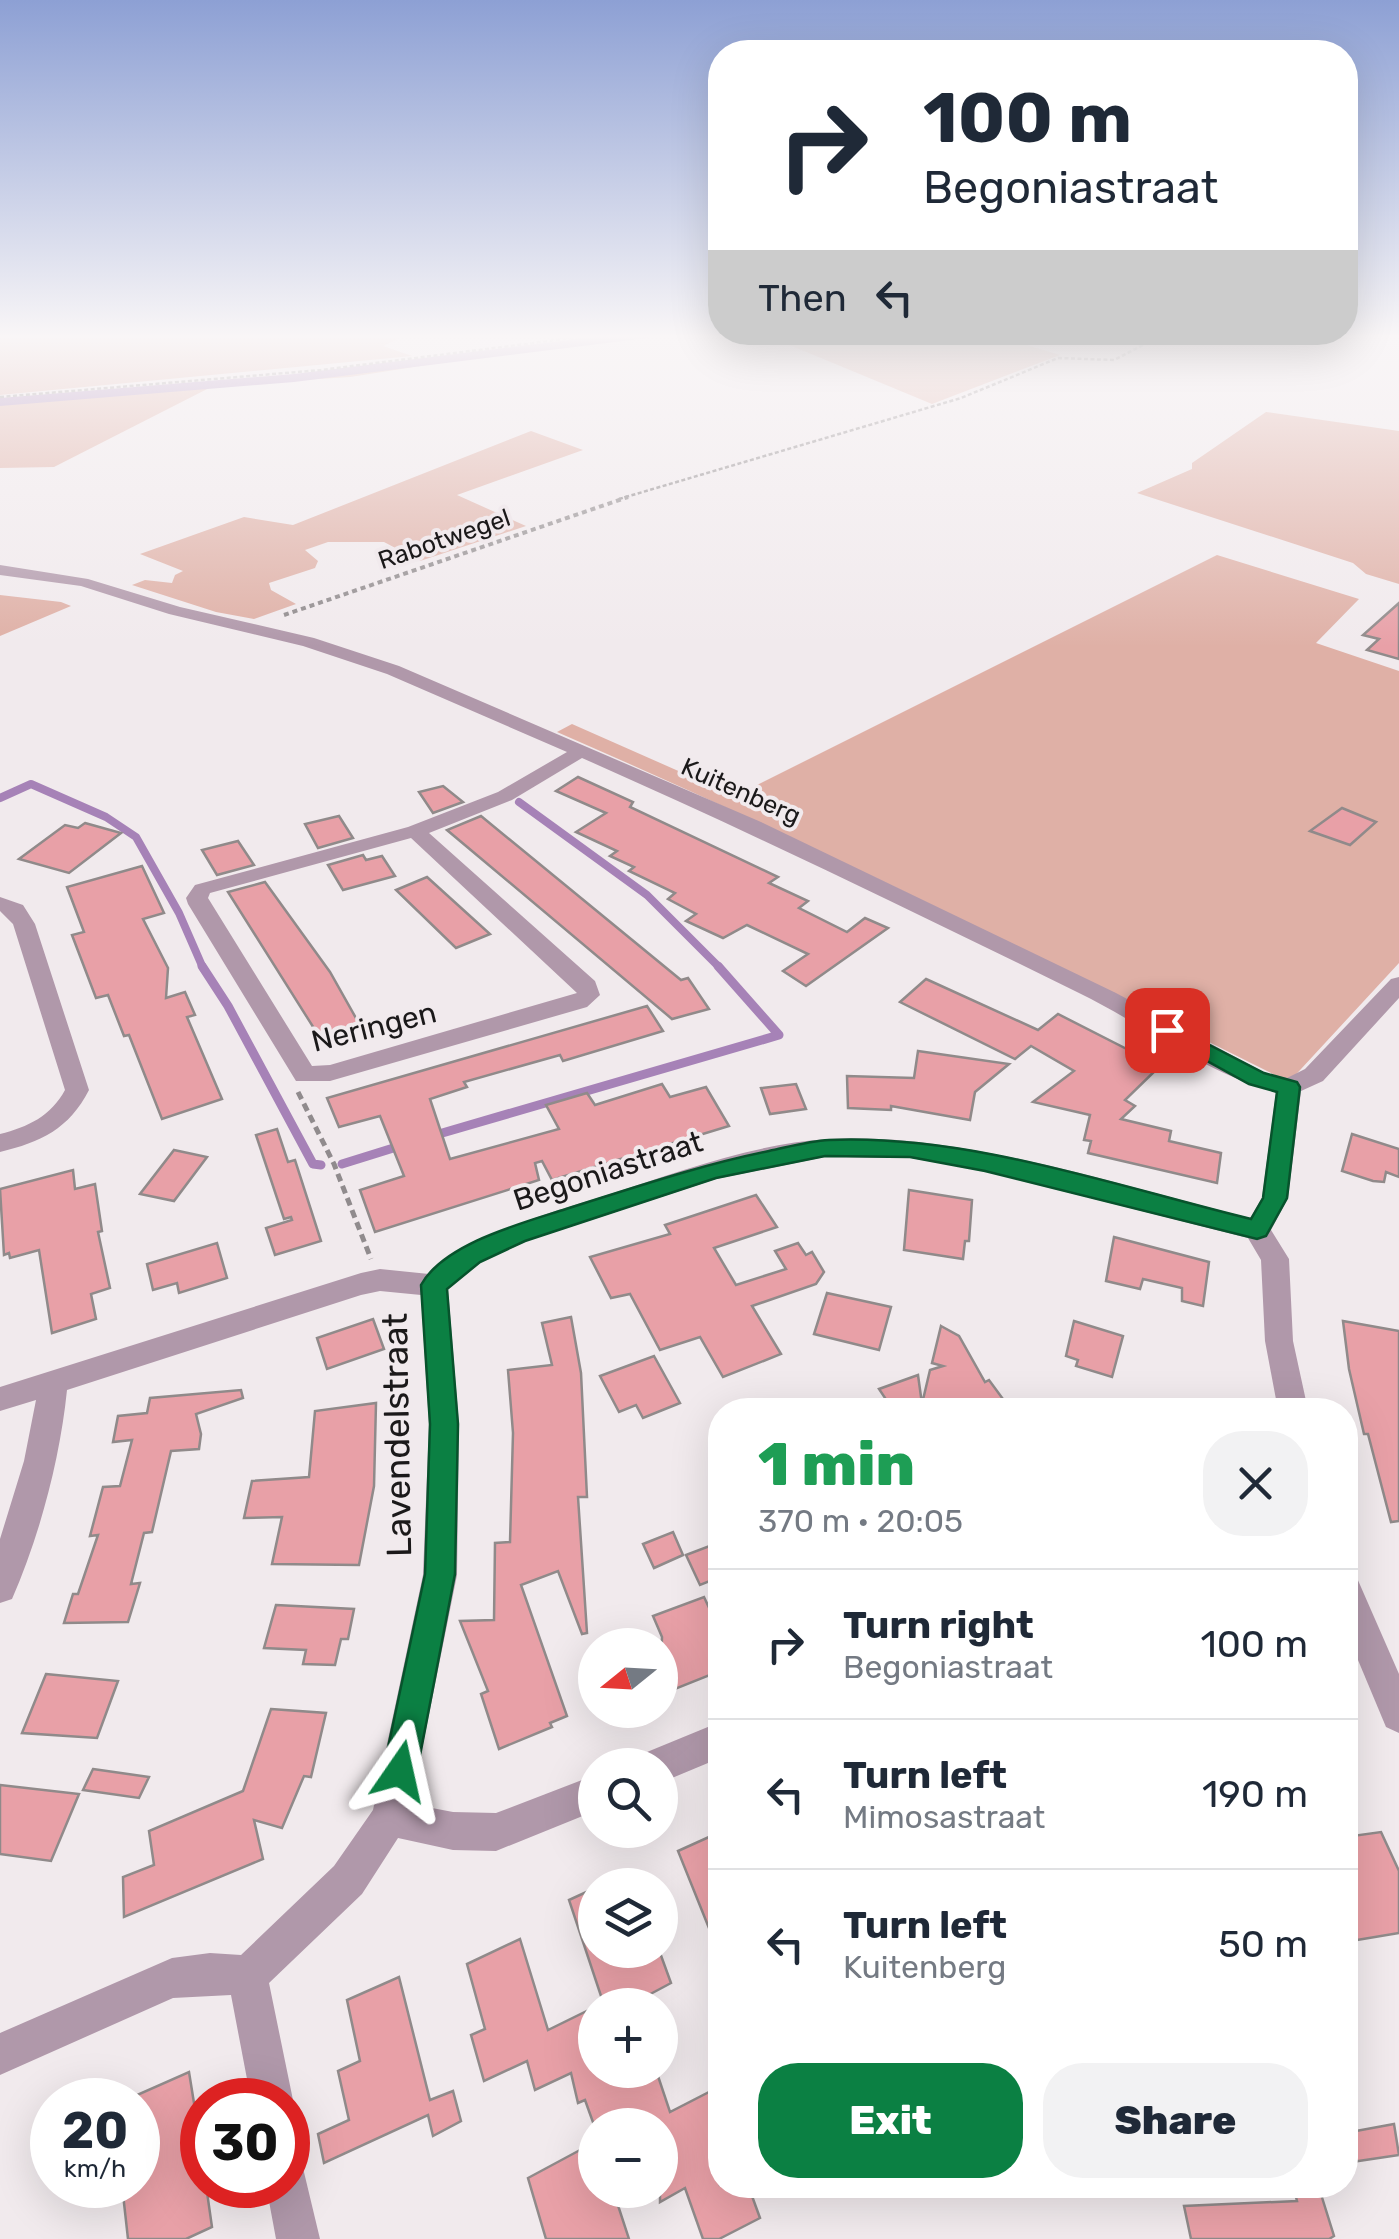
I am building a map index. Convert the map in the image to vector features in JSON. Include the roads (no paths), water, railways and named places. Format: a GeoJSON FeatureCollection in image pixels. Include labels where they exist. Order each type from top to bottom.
{"type":"FeatureCollection","features":[{"type":"Feature","properties":{"kind":"street","name":"Kuitenberg"},"geometry":{"type":"LineString","coordinates":[[0,570],[83,582],[175,610],[308,642],[393,670],[754,826],[1075,982],[1257,1079],[1289,1087]]}},
{"type":"Feature","properties":{"kind":"street","name":"Neringen"},"geometry":{"type":"LineString","coordinates":[[415,832],[587,986],[589,996],[330,1073],[305,1075],[199,904],[199,893],[208,884],[415,832],[505,796],[581,751]]}},
{"type":"Feature","properties":{"kind":"street"},"geometry":{"type":"LineString","coordinates":[[0,903],[16,910],[24,924],[77,1090],[69,1109],[52,1126],[0,1143]]}},
{"type":"Feature","properties":{"kind":"street"},"geometry":{"type":"LineString","coordinates":[[1291,1398],[1279,1340],[1274,1258],[1257,1230],[1275,1198],[1289,1087],[1314,1075],[1399,984]]}},
{"type":"Feature","properties":{"kind":"street","name":"Begoniastraat"},"geometry":{"type":"LineString","coordinates":[[434,1285],[471,1256],[517,1234],[714,1170],[825,1148],[910,1149],[985,1162],[1257,1230]]}},
{"type":"Feature","properties":{"kind":"street"},"geometry":{"type":"LineString","coordinates":[[0,1399],[380,1280],[434,1285]]}},
{"type":"Feature","properties":{"kind":"street","name":"Lavendelstraat"},"geometry":{"type":"LineString","coordinates":[[390,1818],[440,1574],[444,1424],[434,1285]]}},
{"type":"Feature","properties":{"kind":"street"},"geometry":{"type":"LineString","coordinates":[[0,1588],[37,1475],[50,1422],[53,1383]]}},
{"type":"Feature","properties":{"kind":"street"},"geometry":{"type":"LineString","coordinates":[[1358,1619],[1399,1715]]}},
{"type":"Feature","properties":{"kind":"street"},"geometry":{"type":"LineString","coordinates":[[678,1758],[708,1745]]}},
{"type":"Feature","properties":{"kind":"street"},"geometry":{"type":"LineString","coordinates":[[0,2054],[172,1978],[210,1973],[248,1976],[348,1880],[390,1818],[453,1831],[496,1832],[578,1800]]}},
{"type":"Feature","properties":{"kind":"street"},"geometry":{"type":"LineString","coordinates":[[248,1976],[268,2078]]}},
{"type":"Feature","properties":{"kind":"street"},"geometry":{"type":"LineString","coordinates":[[293,2208],[298,2239]]}},
{"type":"Feature","properties":{"kind":"waterway"},"geometry":{"type":"LineString","coordinates":[[0,798],[31,784],[106,817],[136,837],[179,913],[202,967]]}},
{"type":"Feature","properties":{"kind":"waterway"},"geometry":{"type":"LineString","coordinates":[[519,802],[647,895],[718,966]]}},
{"type":"Feature","properties":{"kind":"waterway"},"geometry":{"type":"LineString","coordinates":[[432,1136],[779,1035],[718,966]]}},
{"type":"Feature","properties":{"kind":"waterway"},"geometry":{"type":"LineString","coordinates":[[202,967],[228,1006],[313,1164],[321,1165]]}},
{"type":"Feature","properties":{"kind":"waterway"},"geometry":{"type":"LineString","coordinates":[[342,1164],[403,1145]]}}]}
